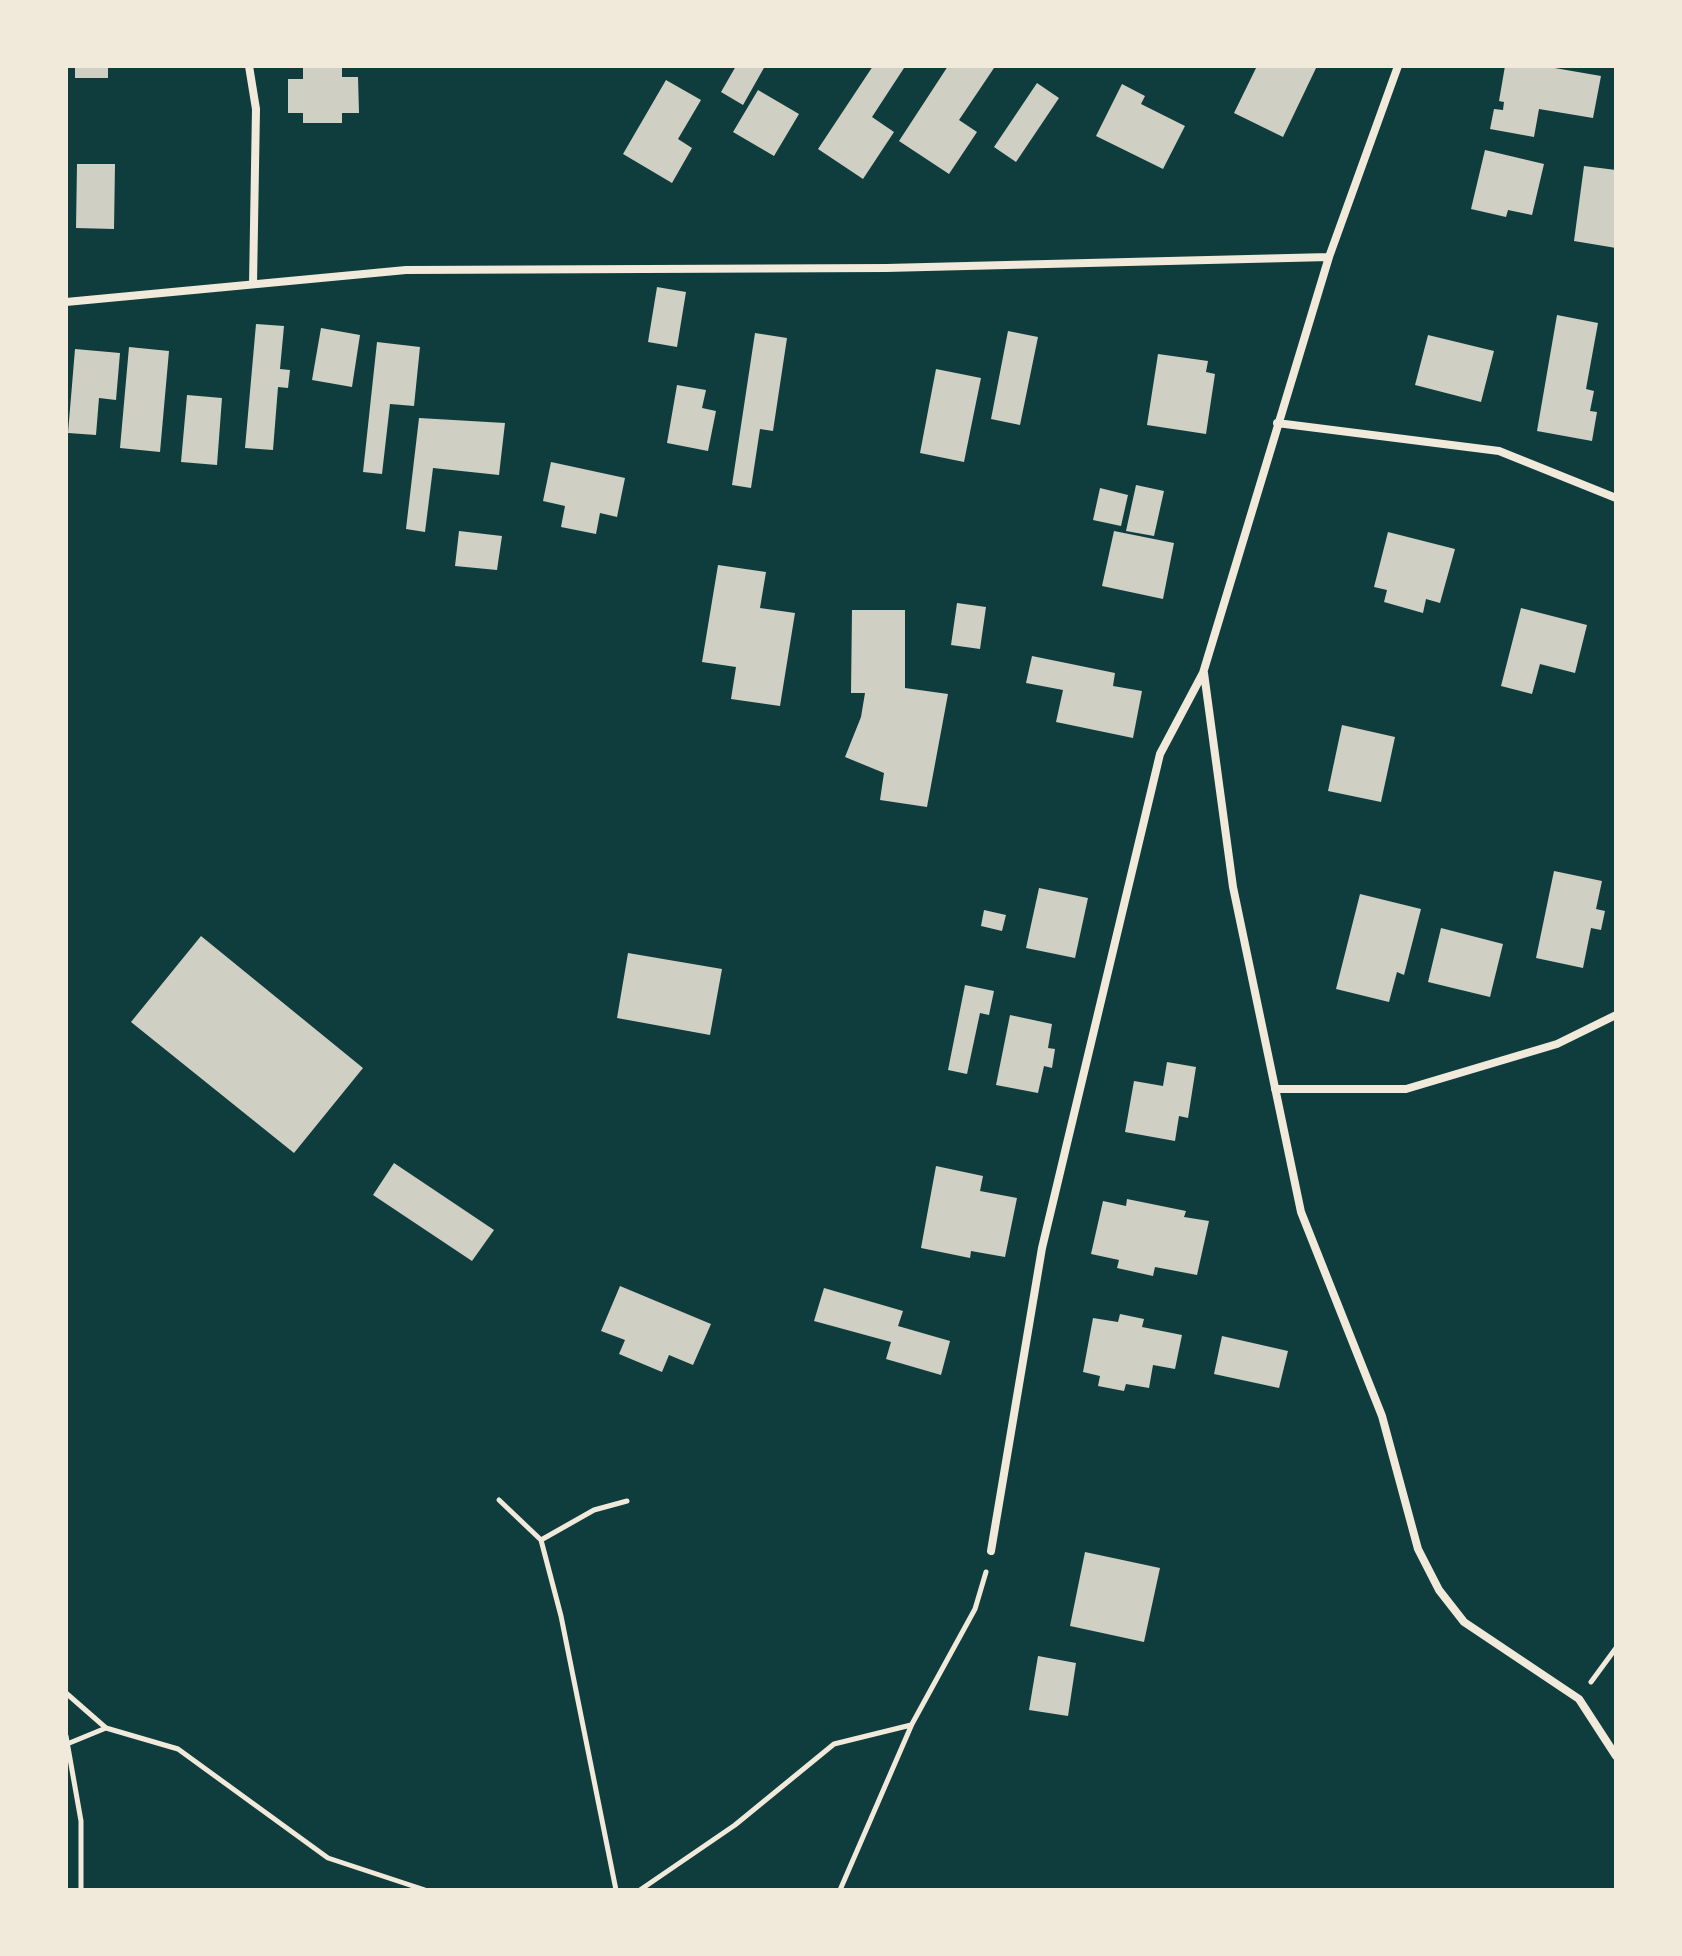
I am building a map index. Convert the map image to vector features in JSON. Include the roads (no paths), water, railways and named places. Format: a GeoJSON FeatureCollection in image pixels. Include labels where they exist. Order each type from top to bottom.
{"type":"FeatureCollection","features":[{"type":"Feature","properties":{"kind":"street"},"geometry":{"type":"LineString","coordinates":[[249,66],[256,109],[253,284]]}},
{"type":"Feature","properties":{"kind":"street"},"geometry":{"type":"LineString","coordinates":[[991,1551],[1042,1248],[1160,754],[1203,673],[1329,257],[1398,66]]}},
{"type":"Feature","properties":{"kind":"street"},"geometry":{"type":"LineString","coordinates":[[66,302],[406,270],[886,268],[1329,257]]}},
{"type":"Feature","properties":{"kind":"street"},"geometry":{"type":"LineString","coordinates":[[1277,423],[1499,451],[1616,498]]}},
{"type":"Feature","properties":{"kind":"street"},"geometry":{"type":"LineString","coordinates":[[1203,673],[1233,887],[1301,1212],[1382,1416],[1418,1549],[1439,1590],[1464,1622],[1579,1699],[1616,1756]]}},
{"type":"Feature","properties":{"kind":"street"},"geometry":{"type":"LineString","coordinates":[[1275,1089],[1406,1089],[1557,1044],[1616,1015]]}}]}
